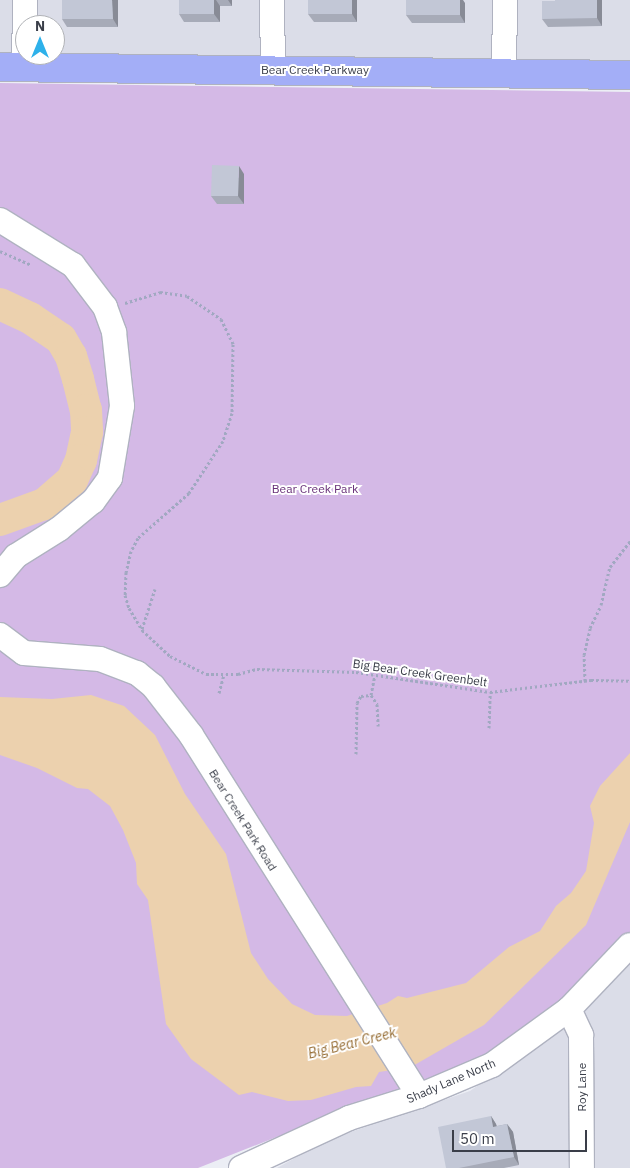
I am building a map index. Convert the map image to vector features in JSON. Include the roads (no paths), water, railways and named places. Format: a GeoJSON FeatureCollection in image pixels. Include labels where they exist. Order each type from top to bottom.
{"type":"FeatureCollection","features":[{"type":"Feature","properties":{"kind":"main road","name":"Bear Creek Parkway"},"geometry":{"type":"LineString","coordinates":[[12,68],[504,72],[630,75]]}},
{"type":"Feature","properties":{"kind":"street"},"geometry":{"type":"LineString","coordinates":[[12,68],[25,0]]}},
{"type":"Feature","properties":{"kind":"street"},"geometry":{"type":"LineString","coordinates":[[272,0],[273,70]]}},
{"type":"Feature","properties":{"kind":"street"},"geometry":{"type":"LineString","coordinates":[[504,0],[504,72]]}},
{"type":"Feature","properties":{"kind":"street"},"geometry":{"type":"LineString","coordinates":[[0,220],[73,265],[107,310],[114,332],[122,406],[110,478],[93,501],[59,529],[16,556],[0,575]]}},
{"type":"Feature","properties":{"kind":"street","name":"Bear Creek Park Road"},"geometry":{"type":"LineString","coordinates":[[0,635],[24,653],[100,660],[137,673],[153,686],[191,735],[419,1096]]}},
{"type":"Feature","properties":{"kind":"street","name":"Shady Lane North"},"geometry":{"type":"LineString","coordinates":[[241,1168],[349,1118],[419,1096],[492,1065],[569,1009],[630,945]]}},
{"type":"Feature","properties":{"kind":"street","name":"Roy Lane"},"geometry":{"type":"LineString","coordinates":[[569,1009],[581,1035],[582,1168]]}},
{"type":"Feature","properties":{"kind":"water"},"geometry":{"type":"Polygon","coordinates":[[[91,695],[124,706],[155,735],[185,794],[226,854],[251,953],[268,979],[292,1004],[315,1015],[347,1016],[387,1003],[398,996],[407,998],[466,983],[509,947],[540,931],[556,906],[571,893],[586,871],[594,823],[590,806],[600,786],[630,753],[630,822],[586,925],[484,1025],[411,1067],[379,1072],[371,1086],[356,1087],[311,1100],[288,1101],[252,1092],[239,1095],[191,1059],[166,1024],[148,900],[137,884],[136,863],[123,830],[110,806],[88,789],[77,788],[37,768],[0,755],[0,697],[52,699],[91,695]]]}},
{"type":"Feature","properties":{"kind":"waterway","name":"Big Bear Creek"},"geometry":{"type":"LineString","coordinates":[[0,304],[30,318],[61,339],[71,356],[78,379],[86,410],[87,432],[81,460],[72,480],[44,504],[0,520]]}},
{"type":"Feature","properties":{"kind":"park label","name":"Bear Creek Park"},"geometry":{"type":"Point","coordinates":[315,489]}}]}
